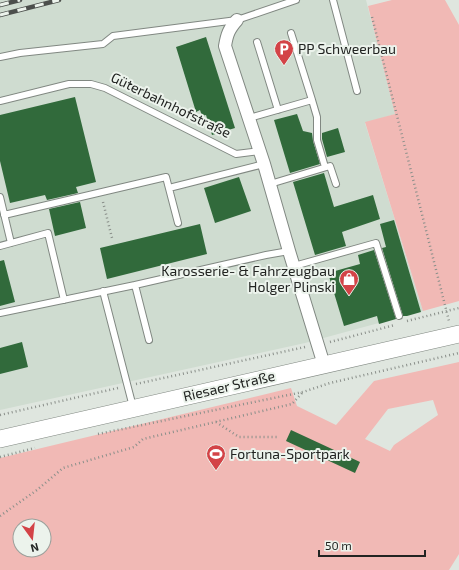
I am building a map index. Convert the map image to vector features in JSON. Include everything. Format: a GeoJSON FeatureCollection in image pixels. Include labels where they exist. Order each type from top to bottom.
{"type":"FeatureCollection","features":[{"type":"Feature","properties":{"kind":"main road","name":"Riesaer Straße"},"geometry":{"type":"LineString","coordinates":[[0,439],[456,334]]}},
{"type":"Feature","properties":{"kind":"street","name":"Güterbahnhofstraße"},"geometry":{"type":"LineString","coordinates":[[237,20],[230,27],[226,36],[226,46],[264,164],[324,365]]}},
{"type":"Feature","properties":{"kind":"lane"},"geometry":{"type":"LineString","coordinates":[[0,57],[20,53],[103,44],[113,36],[237,20],[296,0]]}},
{"type":"Feature","properties":{"kind":"lane"},"geometry":{"type":"LineString","coordinates":[[333,0],[357,91]]}},
{"type":"Feature","properties":{"kind":"lane"},"geometry":{"type":"LineString","coordinates":[[291,33],[317,117],[317,140],[325,167]]}},
{"type":"Feature","properties":{"kind":"lane"},"geometry":{"type":"LineString","coordinates":[[257,42],[278,110]]}},
{"type":"Feature","properties":{"kind":"lane","name":"Güterbahnhofstraße"},"geometry":{"type":"LineString","coordinates":[[0,101],[69,84],[91,84],[105,88],[236,154],[260,151]]}},
{"type":"Feature","properties":{"kind":"lane"},"geometry":{"type":"LineString","coordinates":[[249,118],[312,100]]}},
{"type":"Feature","properties":{"kind":"lane"},"geometry":{"type":"LineString","coordinates":[[169,188],[264,164]]}},
{"type":"Feature","properties":{"kind":"lane"},"geometry":{"type":"LineString","coordinates":[[270,184],[330,166],[336,184]]}},
{"type":"Feature","properties":{"kind":"lane"},"geometry":{"type":"LineString","coordinates":[[4,215],[166,176],[178,223]]}},
{"type":"Feature","properties":{"kind":"lane"},"geometry":{"type":"LineString","coordinates":[[0,197],[12,243]]}},
{"type":"Feature","properties":{"kind":"lane"},"geometry":{"type":"LineString","coordinates":[[0,246],[48,233],[64,300]]}},
{"type":"Feature","properties":{"kind":"lane"},"geometry":{"type":"LineString","coordinates":[[294,266],[376,243],[399,316]]}},
{"type":"Feature","properties":{"kind":"lane"},"geometry":{"type":"LineString","coordinates":[[0,313],[289,251]]}},
{"type":"Feature","properties":{"kind":"lane"},"geometry":{"type":"LineString","coordinates":[[135,285],[149,340]]}},
{"type":"Feature","properties":{"kind":"lane"},"geometry":{"type":"LineString","coordinates":[[104,291],[134,408]]}},
{"type":"Feature","properties":{"kind":"path"},"geometry":{"type":"LineString","coordinates":[[372,17],[446,311],[456,334]]}},
{"type":"Feature","properties":{"kind":"path"},"geometry":{"type":"LineString","coordinates":[[101,192],[112,238]]}},
{"type":"Feature","properties":{"kind":"path"},"geometry":{"type":"LineString","coordinates":[[0,415],[318,345],[459,308]]}},
{"type":"Feature","properties":{"kind":"path"},"geometry":{"type":"LineString","coordinates":[[95,434],[303,392],[330,383],[459,353]]}},
{"type":"Feature","properties":{"kind":"path"},"geometry":{"type":"LineString","coordinates":[[0,516],[37,490],[63,468],[134,447],[143,439],[292,404],[303,392]]}},
{"type":"Feature","properties":{"kind":"path"},"geometry":{"type":"LineString","coordinates":[[216,422],[239,437],[279,437]]}},
{"type":"Feature","properties":{"kind":"path"},"geometry":{"type":"LineString","coordinates":[[0,457],[36,448]]}},
{"type":"Feature","properties":{"kind":"shaded area"},"geometry":{"type":"Polygon","coordinates":[[[0,0],[366,0],[395,114],[365,123],[423,311],[305,343],[0,410],[0,0]]]}},
{"type":"Feature","properties":{"kind":"shaded area"},"geometry":{"type":"Polygon","coordinates":[[[392,0],[445,0],[459,25],[459,301],[423,311],[365,122],[395,114],[368,6],[392,0]]]}},
{"type":"Feature","properties":{"kind":"shaded area","name":"Fortuna-Sportpark"},"geometry":{"type":"Polygon","coordinates":[[[459,362],[459,554],[449,570],[0,570],[0,458],[291,388],[297,406],[336,425],[374,381],[459,362]],[[433,400],[388,409],[365,439],[390,451],[394,445],[438,415],[433,400]]]}},
{"type":"Feature","properties":{"kind":"building"},"geometry":{"type":"Polygon","coordinates":[[[206,37],[235,128],[212,135],[206,115],[202,116],[200,110],[196,112],[176,47],[206,37]]]}},
{"type":"Feature","properties":{"kind":"building"},"geometry":{"type":"Polygon","coordinates":[[[75,97],[96,182],[76,187],[78,193],[47,200],[45,195],[10,203],[0,161],[0,115],[75,97]]]}},
{"type":"Feature","properties":{"kind":"building"},"geometry":{"type":"Polygon","coordinates":[[[297,114],[303,131],[312,133],[320,164],[290,173],[274,120],[297,114]]]}},
{"type":"Feature","properties":{"kind":"building"},"geometry":{"type":"Polygon","coordinates":[[[338,128],[345,152],[327,157],[322,139],[322,133],[338,128]]]}},
{"type":"Feature","properties":{"kind":"building"},"geometry":{"type":"Polygon","coordinates":[[[324,173],[334,207],[373,195],[380,219],[342,232],[346,246],[315,255],[293,182],[324,173]]]}},
{"type":"Feature","properties":{"kind":"building"},"geometry":{"type":"Polygon","coordinates":[[[239,177],[251,211],[215,223],[204,188],[239,177]]]}},
{"type":"Feature","properties":{"kind":"building"},"geometry":{"type":"Polygon","coordinates":[[[80,202],[86,228],[55,236],[49,209],[80,202]]]}},
{"type":"Feature","properties":{"kind":"building"},"geometry":{"type":"Polygon","coordinates":[[[394,220],[421,312],[407,316],[403,316],[382,248],[386,247],[380,224],[394,220]]]}},
{"type":"Feature","properties":{"kind":"building"},"geometry":{"type":"Polygon","coordinates":[[[200,224],[207,254],[107,279],[100,248],[200,224]]]}},
{"type":"Feature","properties":{"kind":"building"},"geometry":{"type":"Polygon","coordinates":[[[374,250],[396,319],[379,324],[377,316],[344,326],[328,273],[360,264],[358,255],[374,250]]]}},
{"type":"Feature","properties":{"kind":"building"},"geometry":{"type":"Polygon","coordinates":[[[4,260],[15,302],[0,306],[0,261],[4,260]]]}},
{"type":"Feature","properties":{"kind":"building"},"geometry":{"type":"Polygon","coordinates":[[[22,342],[28,367],[0,374],[0,348],[22,342]]]}},
{"type":"Feature","properties":{"kind":"building"},"geometry":{"type":"Polygon","coordinates":[[[291,430],[360,462],[355,473],[286,441],[291,430]]]}},
{"type":"Feature","properties":{"kind":"railway"},"geometry":{"type":"LineString","coordinates":[[0,5],[20,0]]}},
{"type":"Feature","properties":{"kind":"railway"},"geometry":{"type":"LineString","coordinates":[[0,15],[59,0]]}},
{"type":"Feature","properties":{"kind":"place","name":"PP Schweerbau"},"geometry":{"type":"Point","coordinates":[284,66]}},
{"type":"Feature","properties":{"kind":"place","name":"Karosserie- & Fahrzeugbau Holger Plinski"},"geometry":{"type":"Point","coordinates":[349,296]}},
{"type":"Feature","properties":{"kind":"place","name":"Fortuna-Sportpark"},"geometry":{"type":"Point","coordinates":[216,471]}}]}
